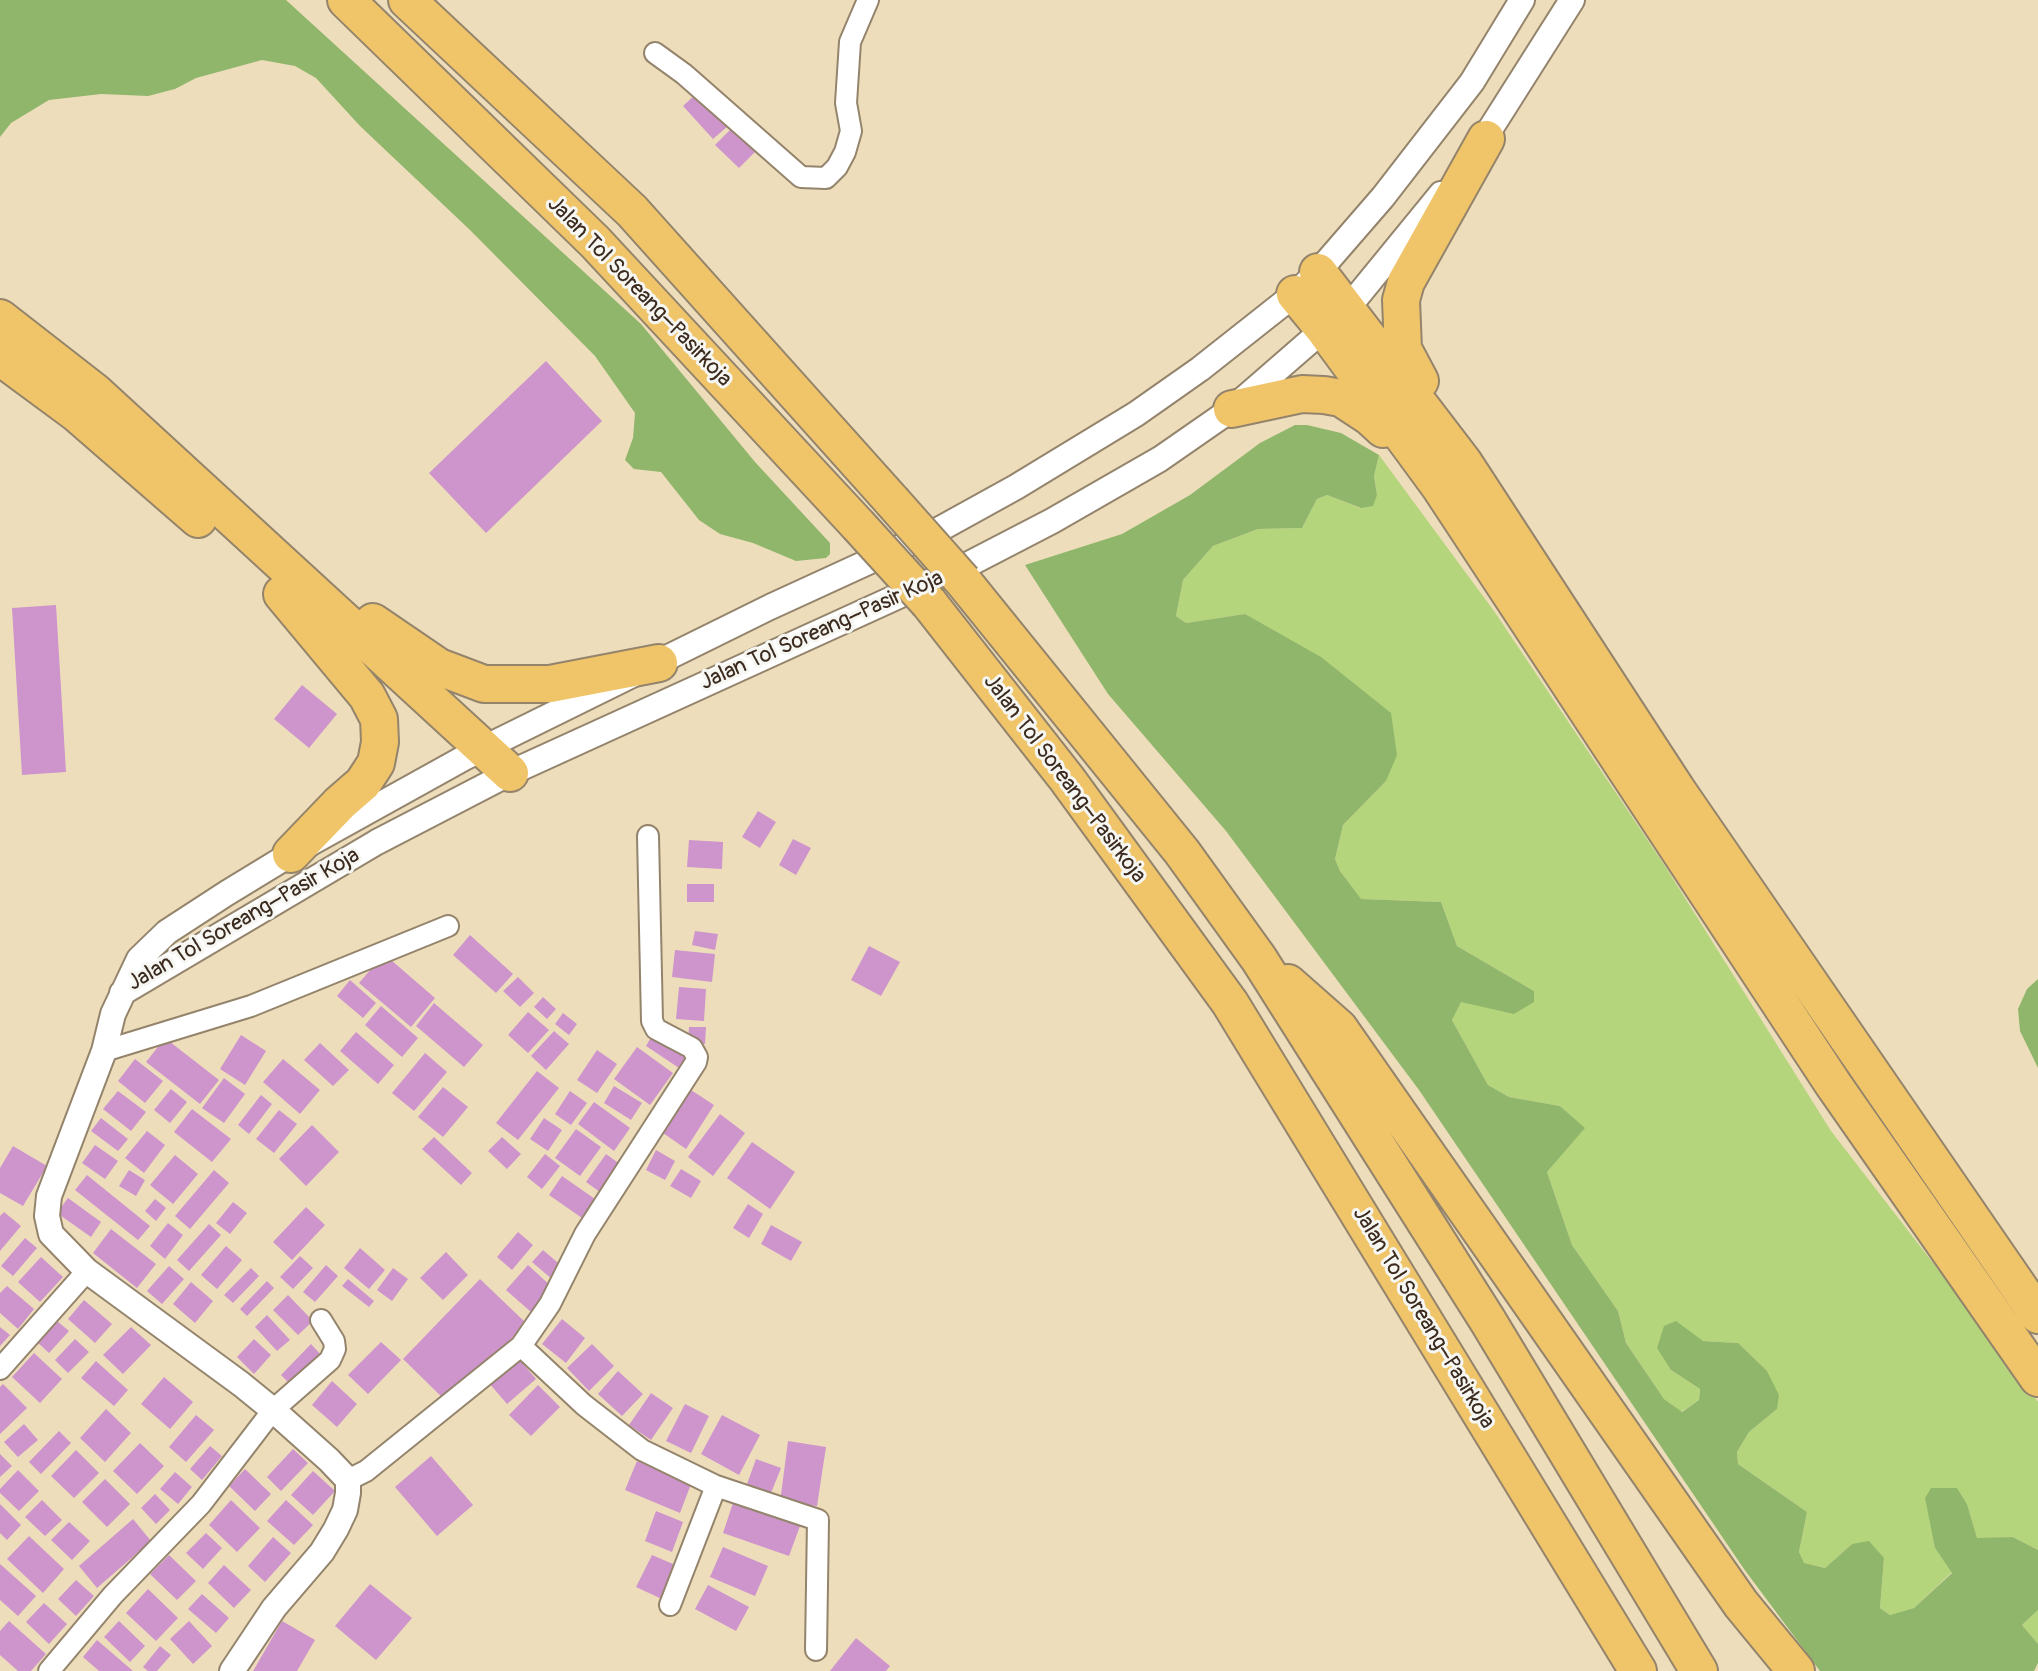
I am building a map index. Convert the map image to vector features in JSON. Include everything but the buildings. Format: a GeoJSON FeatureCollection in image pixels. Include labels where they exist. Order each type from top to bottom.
{"type":"FeatureCollection","features":[{"type":"Feature","properties":{"kind":"highway","name":"Jalan Tol Soreang–Pasirkoja"},"geometry":{"type":"LineString","coordinates":[[346,0],[595,242],[858,525],[929,603],[1067,779],[1230,1003],[1638,1671]]}},
{"type":"Feature","properties":{"kind":"highway","name":"Jalan Tol Soreang–Pasirkoja"},"geometry":{"type":"LineString","coordinates":[[407,0],[632,211],[963,581],[1182,852],[1259,959],[1488,1321],[1699,1671]]}},
{"type":"Feature","properties":{"kind":"highway"},"geometry":{"type":"LineString","coordinates":[[1486,139],[1406,282],[1401,300],[1403,349],[1452,475],[1833,1084],[2038,1378]]}},
{"type":"Feature","properties":{"kind":"highway"},"geometry":{"type":"LineString","coordinates":[[1307,283],[1452,475],[1677,790],[2038,1315]]}},
{"type":"Feature","properties":{"kind":"highway"},"geometry":{"type":"LineString","coordinates":[[0,318],[95,392],[234,519],[487,766]]}},
{"type":"Feature","properties":{"kind":"highway"},"geometry":{"type":"LineString","coordinates":[[0,357],[76,413],[282,594],[487,766]]}},
{"type":"Feature","properties":{"kind":"highway"},"geometry":{"type":"LineString","coordinates":[[1232,409],[1302,394],[1341,398],[1452,475]]}},
{"type":"Feature","properties":{"kind":"highway"},"geometry":{"type":"LineString","coordinates":[[234,519],[406,646],[439,667],[484,684],[550,684],[659,663]]}},
{"type":"Feature","properties":{"kind":"highway"},"geometry":{"type":"LineString","coordinates":[[282,594],[367,696],[379,719],[380,742],[376,763],[363,783],[291,854]]}},
{"type":"Feature","properties":{"kind":"highway"},"geometry":{"type":"LineString","coordinates":[[1259,959],[1339,1028],[1741,1604],[1796,1671]]}},
{"type":"Feature","properties":{"kind":"street"},"geometry":{"type":"LineString","coordinates":[[655,53],[684,74],[801,177],[826,178],[837,167],[851,131],[846,103],[850,42],[868,0]]}},
{"type":"Feature","properties":{"kind":"street","name":"Jalan Tol Soreang–Pasir Koja"},"geometry":{"type":"LineString","coordinates":[[122,993],[377,842],[487,766],[659,663],[770,607],[940,529],[1136,414],[1200,369],[1307,283],[1383,197],[1472,82],[1522,0]]}},
{"type":"Feature","properties":{"kind":"street","name":"Jalan Tol Soreang–Pasir Koja"},"geometry":{"type":"LineString","coordinates":[[122,993],[139,959],[167,932],[291,854],[487,766],[971,563],[1160,459],[1232,409],[1336,319],[1486,139],[1572,0]]}},
{"type":"Feature","properties":{"kind":"street"},"geometry":{"type":"LineString","coordinates":[[348,1480],[366,1471],[521,1346],[550,1304],[585,1234],[696,1062],[692,1048],[656,1029],[652,1021],[648,836]]}},
{"type":"Feature","properties":{"kind":"street"},"geometry":{"type":"LineString","coordinates":[[104,1051],[251,1006],[448,926]]}},
{"type":"Feature","properties":{"kind":"street"},"geometry":{"type":"LineString","coordinates":[[122,993],[104,1051],[49,1196],[47,1216],[51,1234],[64,1251],[87,1271],[273,1410],[348,1480],[345,1510],[336,1529],[322,1552],[274,1608],[232,1671]]}},
{"type":"Feature","properties":{"kind":"street"},"geometry":{"type":"LineString","coordinates":[[0,1369],[87,1271]]}},
{"type":"Feature","properties":{"kind":"street"},"geometry":{"type":"LineString","coordinates":[[49,1671],[113,1595],[201,1504],[273,1410],[330,1360],[335,1349],[334,1341],[321,1320]]}},
{"type":"Feature","properties":{"kind":"street"},"geometry":{"type":"LineString","coordinates":[[521,1346],[584,1405],[642,1450],[716,1486],[818,1520],[816,1650]]}},
{"type":"Feature","properties":{"kind":"street"},"geometry":{"type":"LineString","coordinates":[[670,1605],[716,1486]]}},
{"type":"Feature","properties":{"kind":"green space"},"geometry":{"type":"Polygon","coordinates":[[[0,0],[286,0],[641,324],[755,462],[830,543],[830,554],[826,558],[796,561],[753,543],[720,534],[699,520],[661,472],[634,469],[625,460],[633,438],[635,413],[595,356],[470,230],[360,126],[316,78],[295,66],[262,60],[196,78],[175,89],[148,96],[101,94],[49,100],[11,123],[0,137],[0,0]]]}},
{"type":"Feature","properties":{"kind":"green space"},"geometry":{"type":"Polygon","coordinates":[[[1295,425],[1341,433],[1379,455],[1374,476],[1377,495],[1373,506],[1361,508],[1327,495],[1317,499],[1302,528],[1258,529],[1213,546],[1183,580],[1176,616],[1186,623],[1245,614],[1321,657],[1391,713],[1397,755],[1386,781],[1343,825],[1335,859],[1361,899],[1441,902],[1457,946],[1534,991],[1534,1002],[1514,1014],[1461,1002],[1452,1020],[1488,1085],[1509,1097],[1560,1106],[1585,1128],[1547,1172],[1572,1245],[1618,1311],[1626,1343],[1664,1399],[1682,1412],[1699,1400],[1700,1389],[1671,1370],[1657,1348],[1664,1326],[1676,1321],[1703,1341],[1738,1343],[1767,1371],[1779,1395],[1777,1409],[1749,1432],[1737,1452],[1738,1464],[1807,1512],[1799,1552],[1804,1563],[1825,1568],[1852,1544],[1869,1541],[1884,1558],[1880,1608],[1890,1615],[1914,1608],[1952,1573],[1935,1548],[1925,1498],[1931,1488],[1957,1488],[1967,1504],[1977,1538],[2013,1537],[2038,1550],[2038,1610],[2022,1625],[2038,1644],[2038,1663],[2034,1671],[1820,1671],[1744,1569],[1419,1090],[1226,831],[1108,694],[1025,565],[1122,534],[1190,495],[1260,443],[1295,425]]]}},
{"type":"Feature","properties":{"kind":"green space"},"geometry":{"type":"Polygon","coordinates":[[[1379,455],[1494,611],[1665,866],[1831,1131],[2038,1402],[2038,1550],[2013,1537],[1977,1539],[1967,1504],[1957,1489],[1935,1548],[1952,1572],[1914,1608],[1890,1615],[1880,1608],[1884,1558],[1852,1544],[1825,1568],[1803,1563],[1799,1552],[1807,1512],[1738,1464],[1737,1452],[1749,1432],[1777,1409],[1738,1343],[1703,1341],[1671,1370],[1700,1389],[1699,1400],[1681,1412],[1664,1399],[1626,1343],[1618,1311],[1572,1245],[1547,1172],[1584,1128],[1560,1106],[1509,1097],[1488,1085],[1452,1020],[1460,1002],[1534,991],[1457,946],[1441,902],[1360,899],[1335,859],[1343,825],[1386,781],[1245,614],[1186,623],[1176,616],[1183,580],[1213,546],[1258,529],[1302,528],[1317,499],[1327,495],[1360,508],[1377,495],[1374,476],[1379,455]]]}},
{"type":"Feature","properties":{"kind":"green space"},"geometry":{"type":"Polygon","coordinates":[[[2038,979],[2038,1068],[2020,1031],[2018,1009],[2027,989],[2038,979]]]}},
{"type":"Feature","properties":{"kind":"green space"},"geometry":{"type":"Polygon","coordinates":[[[2038,1610],[2038,1644],[2022,1625],[2038,1610]]]}}]}
